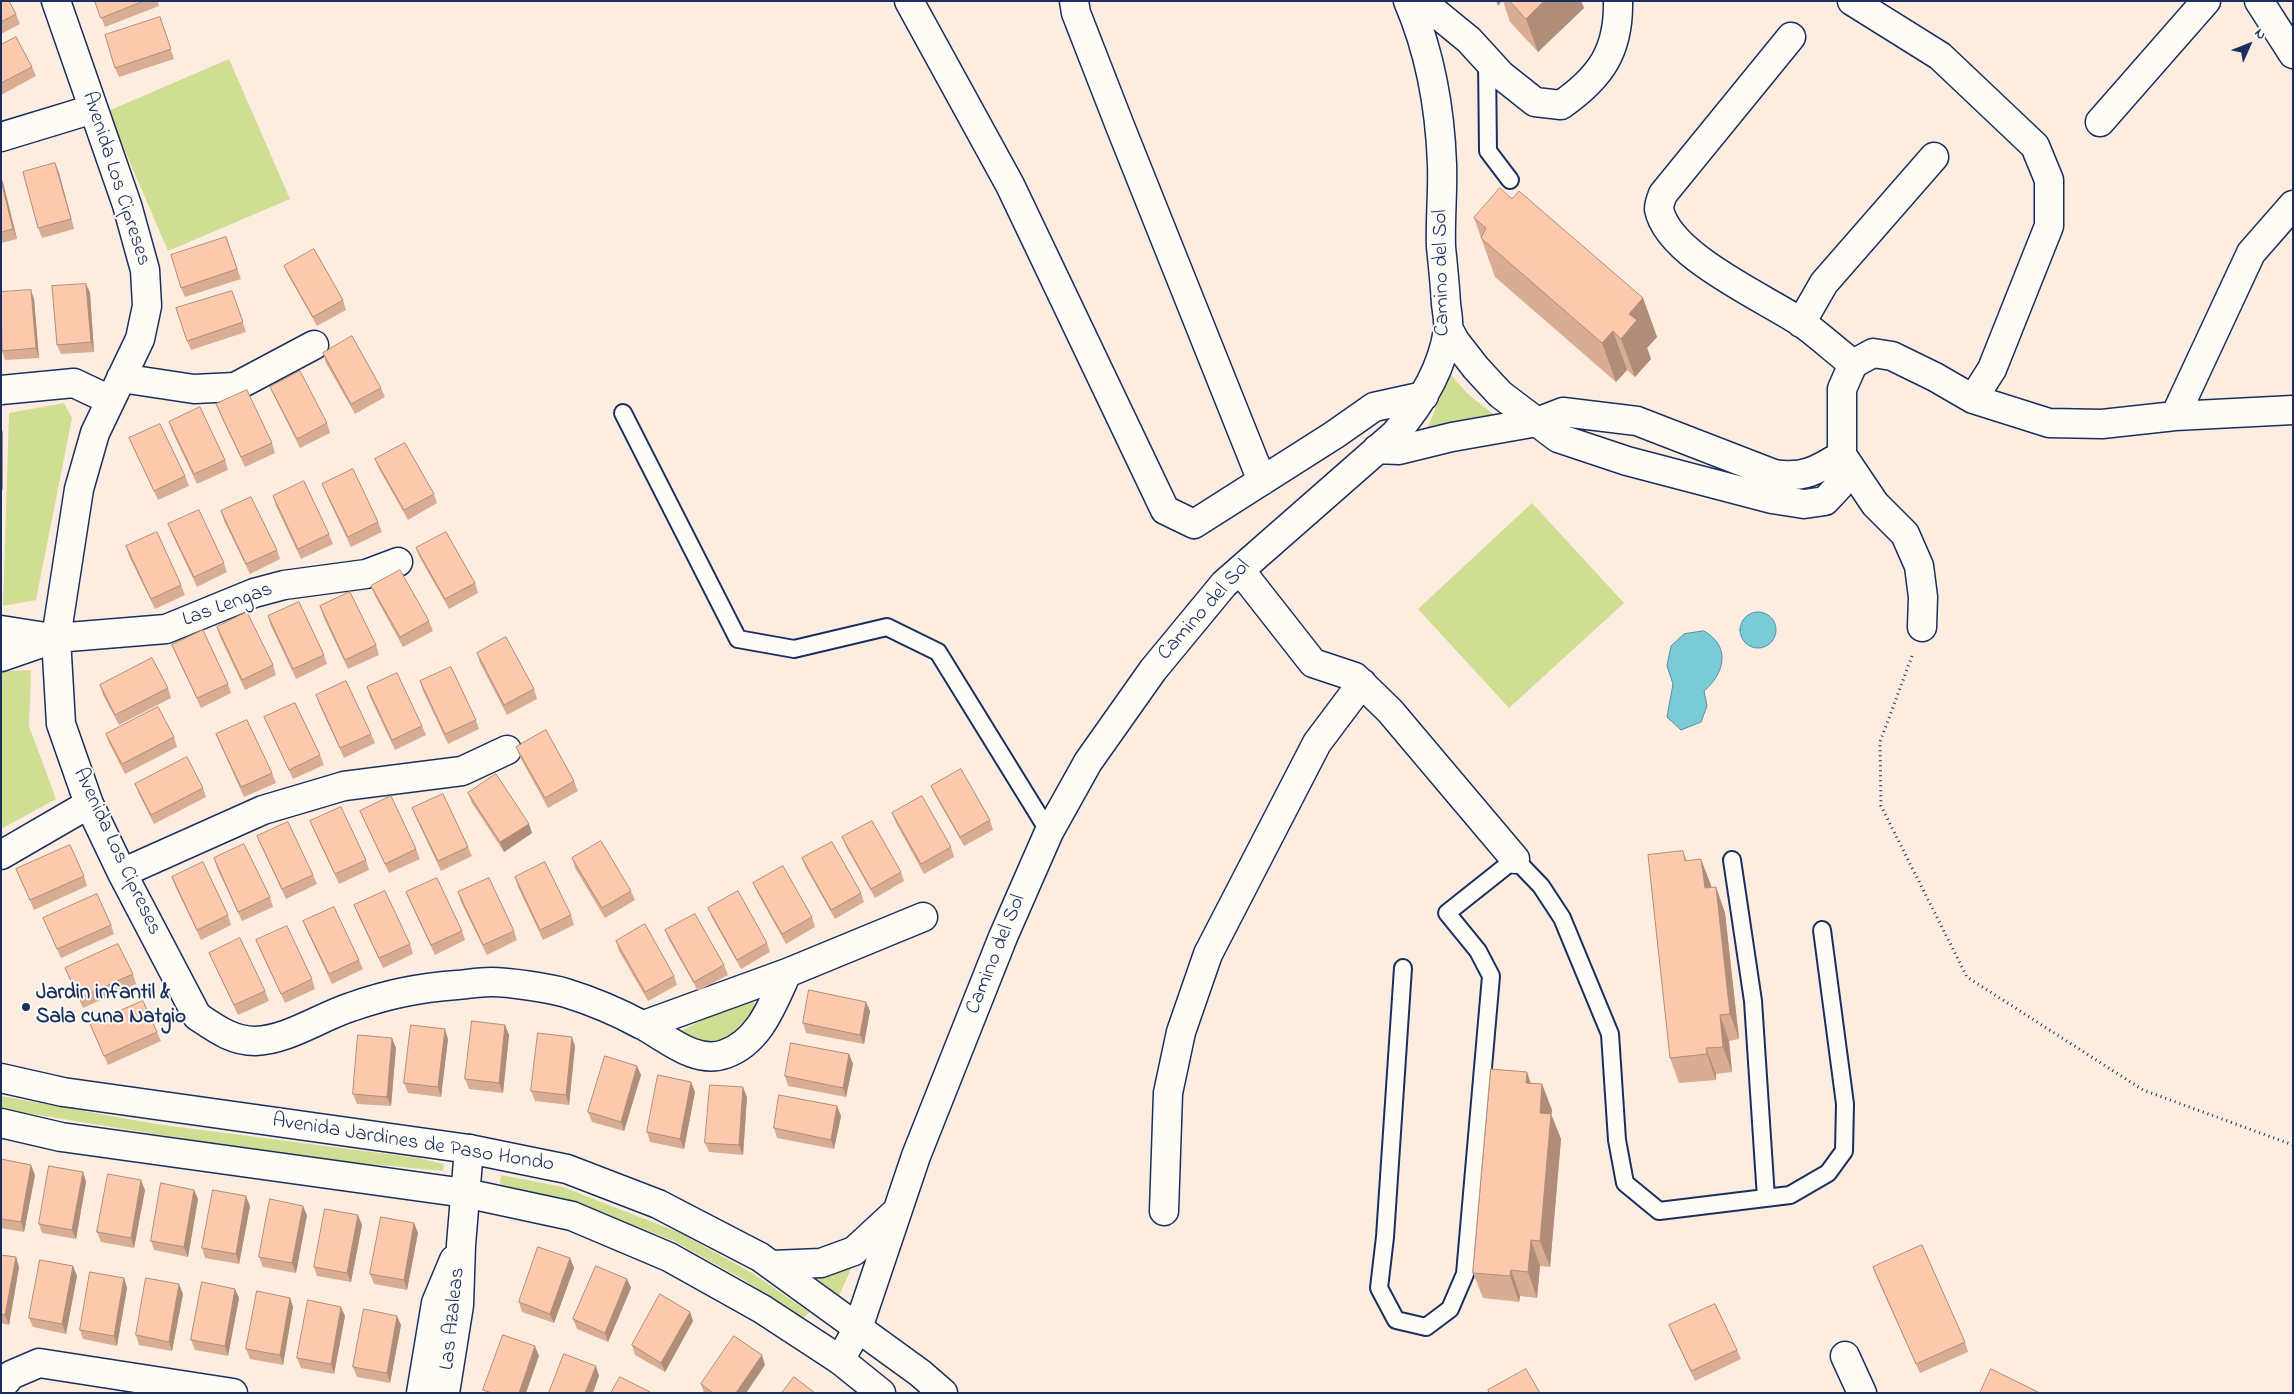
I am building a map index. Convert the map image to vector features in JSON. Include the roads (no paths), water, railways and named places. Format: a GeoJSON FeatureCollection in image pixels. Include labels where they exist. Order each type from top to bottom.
{"type":"FeatureCollection","features":[{"type":"Feature","properties":{"kind":"street","name":"Avenida Los Cipreses"},"geometry":{"type":"LineString","coordinates":[[56,1],[127,205],[145,270],[147,306],[140,339],[95,433],[79,489],[56,638],[61,724],[89,804],[197,1016],[217,1030],[235,1038],[255,1040],[277,1037],[351,1007],[410,989],[491,982],[564,993],[615,1012],[644,1026],[677,1047],[701,1055],[723,1055],[742,1045],[755,1033],[766,1018],[787,973]]}},
{"type":"Feature","properties":{"kind":"street"},"geometry":{"type":"LineString","coordinates":[[909,1],[1010,185],[1165,510],[1194,524],[1334,435],[1374,406],[1424,396]]}},
{"type":"Feature","properties":{"kind":"street"},"geometry":{"type":"LineString","coordinates":[[1074,1],[1076,13],[1120,126],[1262,481]]}},
{"type":"Feature","properties":{"kind":"street"},"geometry":{"type":"LineString","coordinates":[[1409,3],[1436,13],[1470,40],[1501,75],[1535,102],[1561,105],[1580,91],[1599,72],[1612,48],[1618,19],[1618,1]]}},
{"type":"Feature","properties":{"kind":"street"},"geometry":{"type":"LineString","coordinates":[[1852,1],[1940,56],[2035,146],[2049,180],[2049,226],[1992,370],[1973,399]]}},
{"type":"Feature","properties":{"kind":"street"},"geometry":{"type":"LineString","coordinates":[[2100,122],[2206,1]]}},
{"type":"Feature","properties":{"kind":"street"},"geometry":{"type":"LineString","coordinates":[[2259,1],[2293,54]]}},
{"type":"Feature","properties":{"kind":"street","name":"Camino del Sol"},"geometry":{"type":"LineString","coordinates":[[840,1360],[858,1328],[916,1156],[1003,937],[1048,832],[1088,762],[1136,692],[1224,584],[1395,434],[1424,396],[1443,352],[1448,328],[1441,245],[1442,163],[1439,119],[1431,75],[1409,3]]}},
{"type":"Feature","properties":{"kind":"street"},"geometry":{"type":"LineString","coordinates":[[1790,37],[1662,194],[1659,207],[1662,219],[1674,238],[1714,270],[1760,300],[1801,323],[1852,364]]}},
{"type":"Feature","properties":{"kind":"street"},"geometry":{"type":"LineString","coordinates":[[1,136],[93,109]]}},
{"type":"Feature","properties":{"kind":"street"},"geometry":{"type":"LineString","coordinates":[[1801,323],[1824,283],[1934,157]]}},
{"type":"Feature","properties":{"kind":"street"},"geometry":{"type":"LineString","coordinates":[[2175,416],[2251,253],[2293,205]]}},
{"type":"Feature","properties":{"kind":"street"},"geometry":{"type":"LineString","coordinates":[[1448,328],[1455,341],[1476,368],[1500,394],[1558,438],[1627,461],[1791,503],[1811,504],[1824,501],[1839,486],[1842,455],[1842,388],[1852,364],[1872,353],[1892,356],[1935,376],[1973,399],[2049,423],[2102,424],[2175,416],[2293,410]]}},
{"type":"Feature","properties":{"kind":"street"},"geometry":{"type":"LineString","coordinates":[[1,390],[74,383],[115,389],[235,387],[314,345]]}},
{"type":"Feature","properties":{"kind":"street"},"geometry":{"type":"LineString","coordinates":[[1377,449],[1399,450],[1452,437],[1537,422],[1563,412],[1637,421],[1774,474],[1792,478],[1818,469],[1842,455]]}},
{"type":"Feature","properties":{"kind":"street"},"geometry":{"type":"LineString","coordinates":[[1842,455],[1875,504],[1906,534],[1919,566],[1923,597],[1922,627]]}},
{"type":"Feature","properties":{"kind":"street","name":"Las Lengas"},"geometry":{"type":"LineString","coordinates":[[1,630],[56,638],[166,628],[254,593],[284,585],[366,574],[398,562]]}},
{"type":"Feature","properties":{"kind":"street"},"geometry":{"type":"LineString","coordinates":[[1240,570],[1313,663],[1355,677],[1390,711],[1515,859]]}},
{"type":"Feature","properties":{"kind":"street","name":"Las Lengas"},"geometry":{"type":"LineString","coordinates":[[1,657],[56,638]]}},
{"type":"Feature","properties":{"kind":"street"},"geometry":{"type":"LineString","coordinates":[[1164,1211],[1168,1093],[1181,1032],[1208,954],[1317,743],[1362,684]]}},
{"type":"Feature","properties":{"kind":"street"},"geometry":{"type":"LineString","coordinates":[[122,872],[263,810],[344,786],[462,771],[507,750]]}},
{"type":"Feature","properties":{"kind":"street"},"geometry":{"type":"LineString","coordinates":[[1,855],[89,804]]}},
{"type":"Feature","properties":{"kind":"street"},"geometry":{"type":"LineString","coordinates":[[644,1026],[787,973],[923,917]]}},
{"type":"Feature","properties":{"kind":"street","name":"Avenida Jardines de Paso Hondo"},"geometry":{"type":"LineString","coordinates":[[1,1078],[63,1092],[469,1149],[567,1170],[649,1200],[772,1265],[920,1373],[943,1393]]}},
{"type":"Feature","properties":{"kind":"street","name":"Avenida Jardines de Paso Hondo"},"geometry":{"type":"LineString","coordinates":[[1,1123],[61,1137],[465,1193],[572,1216],[669,1257],[762,1309],[840,1360],[881,1393]]}},
{"type":"Feature","properties":{"kind":"street","name":"Las Azaleas"},"geometry":{"type":"LineString","coordinates":[[445,1393],[459,1305],[461,1245],[469,1149]]}},
{"type":"Feature","properties":{"kind":"street","name":"Camino del Sol"},"geometry":{"type":"LineString","coordinates":[[772,1265],[821,1262],[854,1252],[896,1212]]}},
{"type":"Feature","properties":{"kind":"street","name":"Las Azaleas"},"geometry":{"type":"LineString","coordinates":[[421,1393],[436,1303],[461,1245]]}},
{"type":"Feature","properties":{"kind":"street"},"geometry":{"type":"LineString","coordinates":[[1844,1356],[1862,1393]]}},
{"type":"Feature","properties":{"kind":"street"},"geometry":{"type":"LineString","coordinates":[[5,1377],[39,1363],[226,1392]]}},
{"type":"Feature","properties":{"kind":"lane"},"geometry":{"type":"LineString","coordinates":[[1487,60],[1488,151],[1510,180]]}},
{"type":"Feature","properties":{"kind":"lane"},"geometry":{"type":"LineString","coordinates":[[623,413],[738,639],[794,649],[888,627],[938,652],[1048,832]]}},
{"type":"Feature","properties":{"kind":"lane"},"geometry":{"type":"LineString","coordinates":[[1403,968],[1385,1237],[1379,1288],[1396,1320],[1426,1327],[1450,1309],[1465,1274],[1492,976],[1478,951],[1447,913],[1515,859],[1541,886],[1562,918],[1610,1034],[1617,1140],[1625,1183],[1660,1211],[1790,1195],[1828,1174],[1844,1151],[1845,1104],[1822,930]]}},
{"type":"Feature","properties":{"kind":"lane"},"geometry":{"type":"LineString","coordinates":[[1732,860],[1753,1001],[1766,1198]]}},
{"type":"Feature","properties":{"kind":"water"},"geometry":{"type":"Polygon","coordinates":[[[1758,612],[1765,613],[1771,617],[1775,623],[1775,637],[1771,643],[1765,647],[1758,648],[1751,647],[1745,643],[1741,637],[1740,630],[1741,623],[1745,617],[1751,613],[1758,612]]]}},
{"type":"Feature","properties":{"kind":"water"},"geometry":{"type":"Polygon","coordinates":[[[1704,631],[1713,637],[1718,644],[1722,660],[1717,676],[1704,691],[1707,706],[1701,722],[1681,730],[1667,717],[1673,684],[1667,666],[1671,646],[1684,634],[1704,631]]]}},
{"type":"Feature","properties":{"kind":"place","name":"Jardin infantil & Sala cuna Natgio"},"geometry":{"type":"Point","coordinates":[26,1007]}}]}
